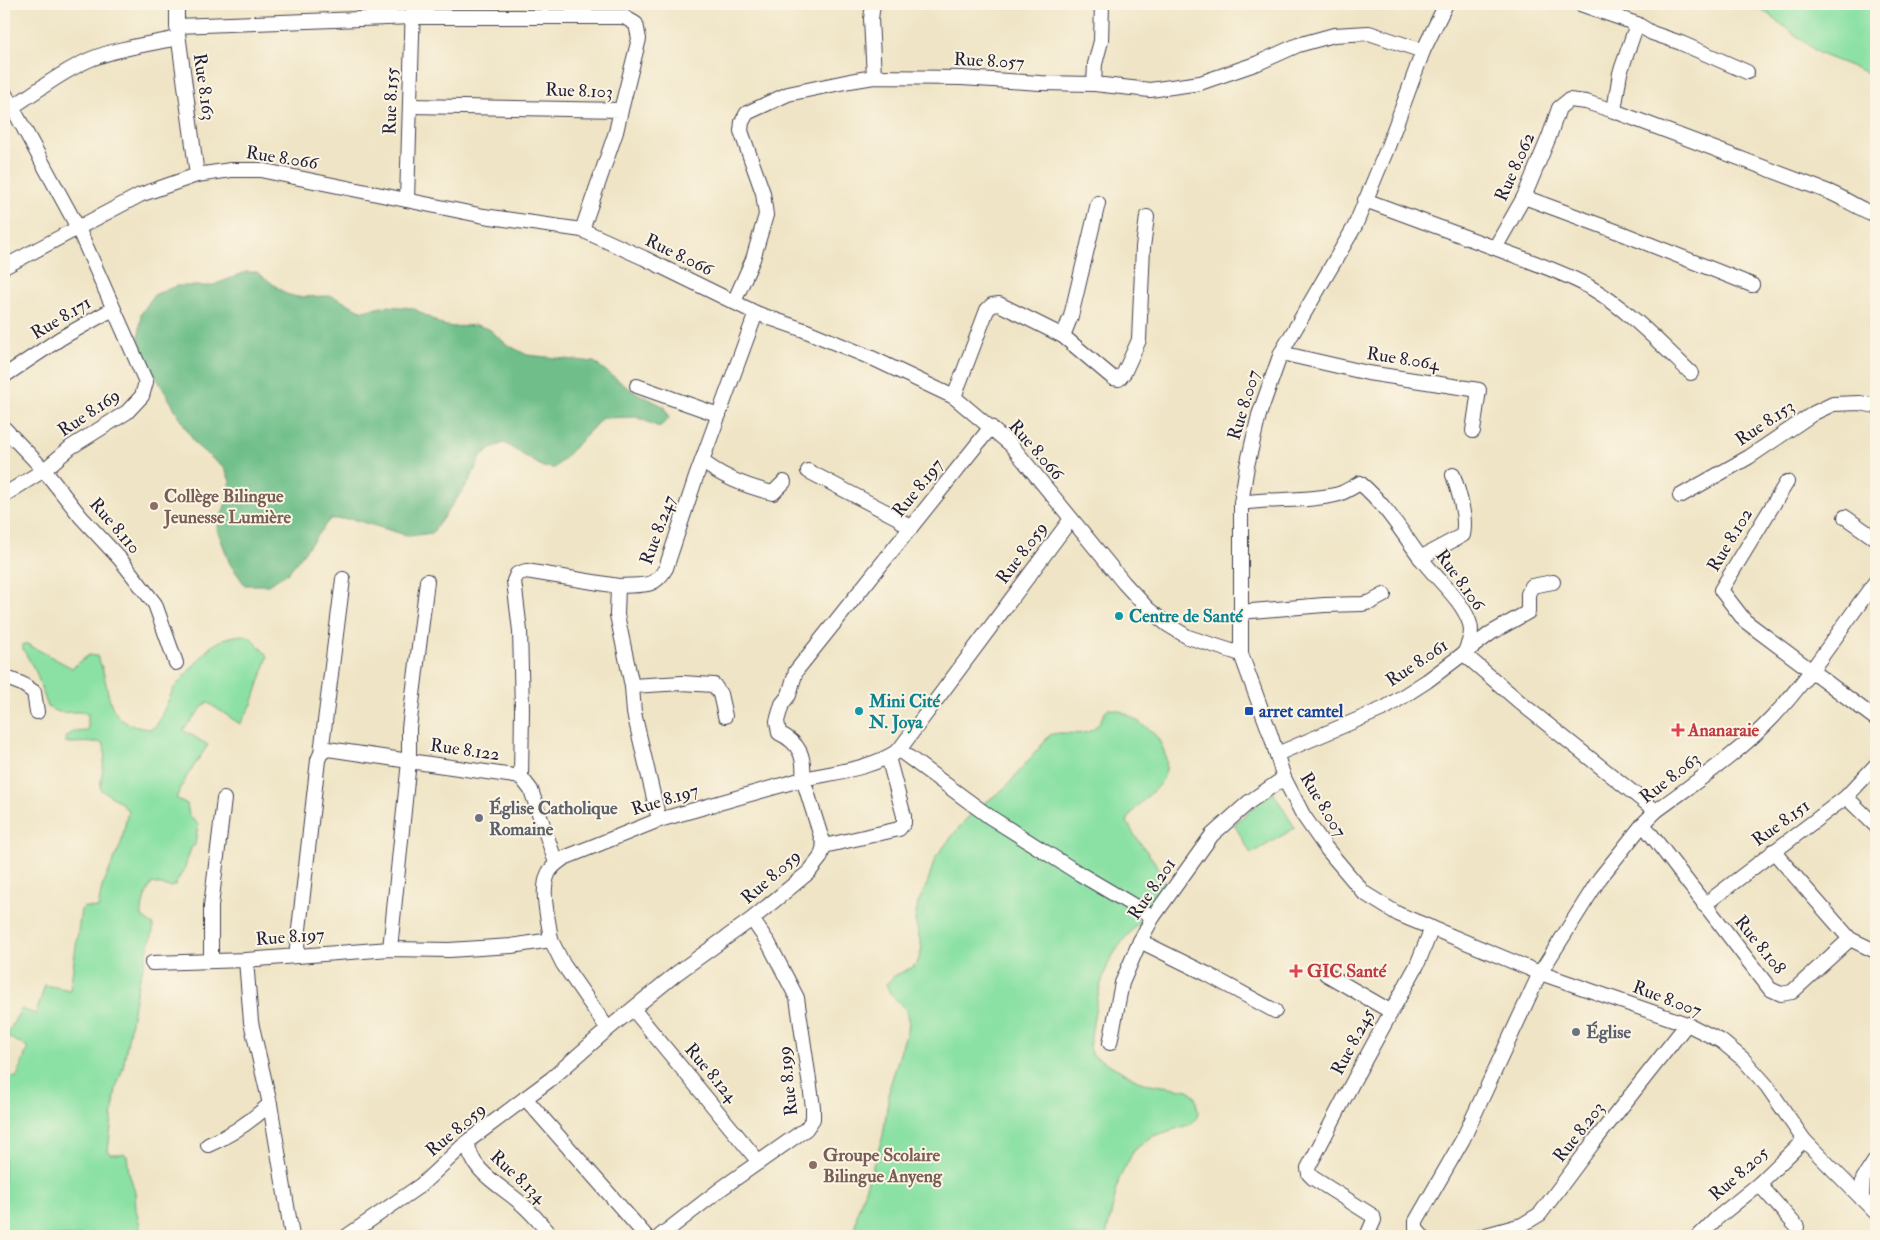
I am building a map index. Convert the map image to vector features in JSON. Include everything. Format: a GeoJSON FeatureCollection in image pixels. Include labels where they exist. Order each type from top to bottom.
{"type":"FeatureCollection","features":[{"type":"Feature","properties":{"kind":"street","name":"Rue 8.163"},"geometry":{"type":"LineString","coordinates":[[177,4],[177,32],[197,175]]}},
{"type":"Feature","properties":{"kind":"street"},"geometry":{"type":"LineString","coordinates":[[873,4],[871,19],[874,78]]}},
{"type":"Feature","properties":{"kind":"street"},"geometry":{"type":"LineString","coordinates":[[1094,84],[1095,64],[1101,41],[1102,4]]}},
{"type":"Feature","properties":{"kind":"street","name":"Rue 8.007"},"geometry":{"type":"LineString","coordinates":[[1446,4],[1423,51],[1387,149],[1355,226],[1280,353],[1259,415],[1247,466],[1241,503],[1241,654],[1284,778],[1302,815],[1326,848],[1364,893],[1398,914],[1540,973],[1687,1024],[1721,1041],[1743,1059],[1767,1086],[1804,1140],[1876,1213]]}},
{"type":"Feature","properties":{"kind":"street"},"geometry":{"type":"LineString","coordinates":[[1580,4],[1636,24],[1652,33],[1681,43],[1747,72]]}},
{"type":"Feature","properties":{"kind":"street"},"geometry":{"type":"LineString","coordinates":[[11,108],[55,79],[92,59],[177,32],[413,10],[624,17],[636,24],[639,39],[620,110]]}},
{"type":"Feature","properties":{"kind":"street","name":"Rue 8.155"},"geometry":{"type":"LineString","coordinates":[[406,200],[413,10]]}},
{"type":"Feature","properties":{"kind":"street"},"geometry":{"type":"LineString","coordinates":[[1636,24],[1620,72],[1614,111],[1829,192],[1860,210],[1876,214]]}},
{"type":"Feature","properties":{"kind":"street","name":"Rue 8.057"},"geometry":{"type":"LineString","coordinates":[[734,302],[754,259],[766,215],[763,193],[741,131],[742,122],[747,113],[788,94],[874,78],[962,78],[1094,84],[1150,90],[1200,84],[1258,63],[1298,45],[1334,35],[1369,33],[1423,51]]}},
{"type":"Feature","properties":{"kind":"street"},"geometry":{"type":"LineString","coordinates":[[4,92],[78,228]]}},
{"type":"Feature","properties":{"kind":"street","name":"Rue 8.062"},"geometry":{"type":"LineString","coordinates":[[1495,248],[1524,197],[1559,108],[1569,100],[1586,102],[1614,111]]}},
{"type":"Feature","properties":{"kind":"street","name":"Rue 8.103"},"geometry":{"type":"LineString","coordinates":[[410,106],[620,110],[616,132],[582,230]]}},
{"type":"Feature","properties":{"kind":"street","name":"Rue 8.066"},"geometry":{"type":"LineString","coordinates":[[4,267],[140,195],[197,175],[231,170],[260,170],[484,216],[582,230],[756,313],[804,330],[874,359],[954,397],[991,426],[1011,445],[1148,609],[1168,625],[1188,637],[1241,654]]}},
{"type":"Feature","properties":{"kind":"street"},"geometry":{"type":"LineString","coordinates":[[1524,197],[1621,232],[1752,285]]}},
{"type":"Feature","properties":{"kind":"street"},"geometry":{"type":"LineString","coordinates":[[1365,200],[1549,268],[1588,286],[1618,306],[1691,372]]}},
{"type":"Feature","properties":{"kind":"street"},"geometry":{"type":"LineString","coordinates":[[1063,336],[1071,316],[1098,202]]}},
{"type":"Feature","properties":{"kind":"street"},"geometry":{"type":"LineString","coordinates":[[954,397],[987,310],[992,305],[999,304],[1063,336],[1113,378],[1119,379],[1124,374],[1140,340],[1143,247],[1147,217]]}},
{"type":"Feature","properties":{"kind":"street","name":"Rue 8.169"},"geometry":{"type":"LineString","coordinates":[[4,495],[44,470],[71,447],[127,412],[142,396],[146,382],[78,228]]}},
{"type":"Feature","properties":{"kind":"street","name":"Rue 8.171"},"geometry":{"type":"LineString","coordinates":[[4,376],[61,338],[113,309]]}},
{"type":"Feature","properties":{"kind":"street","name":"Rue 8.247"},"geometry":{"type":"LineString","coordinates":[[521,777],[520,631],[514,581],[517,574],[526,571],[618,586],[654,584],[660,578],[666,568],[702,461],[756,313]]}},
{"type":"Feature","properties":{"kind":"street","name":"Rue 8.064"},"geometry":{"type":"LineString","coordinates":[[1280,353],[1368,374],[1479,390],[1473,430]]}},
{"type":"Feature","properties":{"kind":"street"},"geometry":{"type":"LineString","coordinates":[[637,386],[719,415]]}},
{"type":"Feature","properties":{"kind":"street","name":"Rue 8.153"},"geometry":{"type":"LineString","coordinates":[[1680,496],[1749,457],[1814,413],[1833,404],[1860,403],[1876,406]]}},
{"type":"Feature","properties":{"kind":"street","name":"Rue 8.197"},"geometry":{"type":"LineString","coordinates":[[556,863],[564,858],[659,820],[803,778],[805,764],[792,741],[779,733],[777,722],[782,704],[789,695],[796,670],[991,426]]}},
{"type":"Feature","properties":{"kind":"street","name":"Rue 8.110"},"geometry":{"type":"LineString","coordinates":[[4,428],[44,470],[81,517],[120,559],[155,604],[176,663]]}},
{"type":"Feature","properties":{"kind":"street"},"geometry":{"type":"LineString","coordinates":[[702,461],[712,469],[773,494],[784,482]]}},
{"type":"Feature","properties":{"kind":"street"},"geometry":{"type":"LineString","coordinates":[[808,471],[898,518],[910,529]]}},
{"type":"Feature","properties":{"kind":"street"},"geometry":{"type":"LineString","coordinates":[[1420,558],[1463,535],[1465,525],[1460,494],[1453,475]]}},
{"type":"Feature","properties":{"kind":"street","name":"Rue 8.102"},"geometry":{"type":"LineString","coordinates":[[1787,482],[1721,590],[1745,621],[1810,671]]}},
{"type":"Feature","properties":{"kind":"street","name":"Rue 8.106"},"geometry":{"type":"LineString","coordinates":[[1241,503],[1316,498],[1339,494],[1352,489],[1360,483],[1371,492],[1396,521],[1420,558],[1464,611],[1471,626],[1470,639],[1464,654]]}},
{"type":"Feature","properties":{"kind":"street"},"geometry":{"type":"LineString","coordinates":[[1845,517],[1876,539]]}},
{"type":"Feature","properties":{"kind":"street","name":"Rue 8.059"},"geometry":{"type":"LineString","coordinates":[[893,754],[1071,519]]}},
{"type":"Feature","properties":{"kind":"street"},"geometry":{"type":"LineString","coordinates":[[296,956],[318,760],[321,752],[343,579]]}},
{"type":"Feature","properties":{"kind":"street"},"geometry":{"type":"LineString","coordinates":[[321,752],[328,749],[409,760],[409,728],[427,581]]}},
{"type":"Feature","properties":{"kind":"street","name":"Rue 8.061"},"geometry":{"type":"LineString","coordinates":[[1277,754],[1385,708],[1427,681],[1491,633],[1528,612],[1528,594],[1532,586],[1553,582]]}},
{"type":"Feature","properties":{"kind":"street","name":"Rue 8.063"},"geometry":{"type":"LineString","coordinates":[[1540,973],[1600,878],[1643,824],[1656,811],[1746,743],[1772,718],[1810,671],[1876,582]]}},
{"type":"Feature","properties":{"kind":"street"},"geometry":{"type":"LineString","coordinates":[[618,586],[618,615],[632,686],[634,713],[659,820]]}},
{"type":"Feature","properties":{"kind":"street"},"geometry":{"type":"LineString","coordinates":[[1240,612],[1362,604],[1371,602],[1384,595]]}},
{"type":"Feature","properties":{"kind":"street"},"geometry":{"type":"LineString","coordinates":[[1464,654],[1522,704],[1656,811]]}},
{"type":"Feature","properties":{"kind":"street"},"geometry":{"type":"LineString","coordinates":[[1810,671],[1876,719]]}},
{"type":"Feature","properties":{"kind":"street"},"geometry":{"type":"LineString","coordinates":[[4,677],[22,684],[34,692],[37,712]]}},
{"type":"Feature","properties":{"kind":"street"},"geometry":{"type":"LineString","coordinates":[[632,686],[682,683],[714,684],[720,694],[725,716]]}},
{"type":"Feature","properties":{"kind":"street"},"geometry":{"type":"LineString","coordinates":[[803,778],[868,765],[893,754]]}},
{"type":"Feature","properties":{"kind":"street"},"geometry":{"type":"LineString","coordinates":[[824,846],[899,829],[904,823],[893,754]]}},
{"type":"Feature","properties":{"kind":"street"},"geometry":{"type":"LineString","coordinates":[[893,754],[1080,874],[1153,917]]}},
{"type":"Feature","properties":{"kind":"street","name":"Rue 8.122"},"geometry":{"type":"LineString","coordinates":[[390,948],[409,760],[521,777],[530,790],[556,863]]}},
{"type":"Feature","properties":{"kind":"street","name":"Rue 8.151"},"geometry":{"type":"LineString","coordinates":[[1704,905],[1846,797],[1876,765]]}},
{"type":"Feature","properties":{"kind":"street","name":"Rue 8.059"},"geometry":{"type":"LineString","coordinates":[[347,1236],[421,1185],[468,1141],[551,1079],[608,1028],[677,973],[752,919],[809,872],[820,858],[824,846],[803,778]]}},
{"type":"Feature","properties":{"kind":"street","name":"Rue 8.201"},"geometry":{"type":"LineString","coordinates":[[1275,1011],[1207,974],[1140,941],[1153,917],[1212,835],[1249,802],[1284,778]]}},
{"type":"Feature","properties":{"kind":"street"},"geometry":{"type":"LineString","coordinates":[[1846,797],[1876,826]]}},
{"type":"Feature","properties":{"kind":"street"},"geometry":{"type":"LineString","coordinates":[[211,960],[211,906],[224,800]]}},
{"type":"Feature","properties":{"kind":"street","name":"Rue 8.108"},"geometry":{"type":"LineString","coordinates":[[1643,824],[1662,846],[1704,905],[1770,989],[1781,994],[1792,992],[1850,940]]}},
{"type":"Feature","properties":{"kind":"street"},"geometry":{"type":"LineString","coordinates":[[1773,851],[1850,940],[1874,950]]}},
{"type":"Feature","properties":{"kind":"street"},"geometry":{"type":"LineString","coordinates":[[556,863],[548,874],[545,892],[551,940],[563,964],[608,1028]]}},
{"type":"Feature","properties":{"kind":"street","name":"Rue 8.199"},"geometry":{"type":"LineString","coordinates":[[660,1236],[696,1207],[806,1129],[813,1119],[813,1107],[796,998],[769,944],[752,919]]}},
{"type":"Feature","properties":{"kind":"street","name":"Rue 8.245"},"geometry":{"type":"LineString","coordinates":[[1367,1236],[1374,1220],[1373,1216],[1309,1174],[1308,1168],[1390,1011],[1417,966],[1432,928]]}},
{"type":"Feature","properties":{"kind":"street","name":"Rue 8.197"},"geometry":{"type":"LineString","coordinates":[[152,963],[246,960],[390,948],[449,950],[511,946],[551,940]]}},
{"type":"Feature","properties":{"kind":"street"},"geometry":{"type":"LineString","coordinates":[[1110,1043],[1122,983],[1140,941]]}},
{"type":"Feature","properties":{"kind":"street"},"geometry":{"type":"LineString","coordinates":[[246,960],[251,1022],[270,1104],[292,1236]]}},
{"type":"Feature","properties":{"kind":"street"},"geometry":{"type":"LineString","coordinates":[[1422,1236],[1416,1230],[1416,1221],[1463,1140],[1540,973]]}},
{"type":"Feature","properties":{"kind":"street"},"geometry":{"type":"LineString","coordinates":[[1326,974],[1390,1011]]}},
{"type":"Feature","properties":{"kind":"street","name":"Rue 8.124"},"geometry":{"type":"LineString","coordinates":[[633,1009],[760,1162]]}},
{"type":"Feature","properties":{"kind":"street","name":"Rue 8.203"},"geometry":{"type":"LineString","coordinates":[[1482,1236],[1522,1225],[1540,1214],[1593,1143],[1687,1024]]}},
{"type":"Feature","properties":{"kind":"street"},"geometry":{"type":"LineString","coordinates":[[525,1098],[646,1236]]}},
{"type":"Feature","properties":{"kind":"street"},"geometry":{"type":"LineString","coordinates":[[208,1145],[222,1139],[253,1120],[270,1104]]}},
{"type":"Feature","properties":{"kind":"street","name":"Rue 8.205"},"geometry":{"type":"LineString","coordinates":[[1699,1236],[1717,1218],[1759,1184],[1804,1140]]}},
{"type":"Feature","properties":{"kind":"street","name":"Rue 8.134"},"geometry":{"type":"LineString","coordinates":[[468,1141],[468,1150],[474,1161],[490,1178],[526,1208],[552,1236]]}},
{"type":"Feature","properties":{"kind":"street"},"geometry":{"type":"LineString","coordinates":[[1862,1199],[1864,1179],[1876,1159]]}},
{"type":"Feature","properties":{"kind":"street"},"geometry":{"type":"LineString","coordinates":[[1759,1184],[1796,1227]]}},
{"type":"Feature","properties":{"kind":"green space"},"geometry":{"type":"Polygon","coordinates":[[[1755,4],[1876,4],[1876,76],[1820,54],[1755,4]]]}},
{"type":"Feature","properties":{"kind":"green space"},"geometry":{"type":"Polygon","coordinates":[[[246,272],[257,272],[286,294],[297,297],[332,296],[363,311],[387,306],[413,308],[442,325],[453,327],[476,325],[489,329],[506,344],[527,355],[594,362],[631,390],[665,407],[669,419],[659,427],[636,417],[602,418],[555,468],[543,467],[504,443],[491,448],[482,455],[469,482],[432,533],[409,536],[352,519],[330,519],[288,573],[268,585],[245,585],[230,564],[217,529],[226,503],[230,481],[225,469],[196,445],[141,351],[139,339],[141,314],[154,295],[176,286],[211,286],[246,272]]]}},
{"type":"Feature","properties":{"kind":"green space"},"geometry":{"type":"Polygon","coordinates":[[[243,635],[250,637],[268,656],[252,704],[240,724],[207,702],[183,730],[208,745],[187,776],[176,798],[187,804],[189,816],[198,824],[195,845],[191,848],[185,867],[175,885],[170,887],[152,883],[142,908],[142,917],[153,925],[153,931],[137,988],[123,1068],[116,1088],[108,1150],[110,1154],[125,1154],[127,1156],[142,1236],[4,1236],[4,1078],[17,1077],[28,1047],[8,1037],[8,1033],[21,1009],[36,1014],[45,985],[70,990],[81,910],[84,907],[98,908],[102,887],[121,844],[128,811],[120,802],[100,789],[105,754],[104,744],[98,742],[66,742],[66,737],[73,732],[88,731],[88,714],[83,712],[59,712],[48,707],[36,672],[23,649],[23,644],[27,644],[72,668],[89,655],[97,656],[111,703],[116,713],[123,721],[134,726],[151,729],[157,725],[174,688],[210,647],[224,639],[243,635]]]}},
{"type":"Feature","properties":{"kind":"green space"},"geometry":{"type":"Polygon","coordinates":[[[1108,709],[1123,712],[1146,727],[1156,736],[1164,751],[1166,766],[1160,784],[1138,805],[1127,822],[1162,872],[1164,881],[1160,895],[1110,960],[1101,984],[1089,1048],[1092,1055],[1143,1083],[1189,1090],[1195,1097],[1197,1117],[1191,1124],[1153,1136],[1134,1150],[1119,1179],[1106,1236],[853,1236],[858,1210],[883,1136],[890,1086],[909,1024],[906,1010],[890,993],[886,984],[894,976],[913,967],[919,959],[922,948],[915,920],[918,903],[927,884],[935,858],[973,812],[1006,787],[1050,735],[1056,733],[1080,733],[1092,730],[1097,726],[1108,709]]]}},
{"type":"Feature","properties":{"kind":"green space"},"geometry":{"type":"Polygon","coordinates":[[[1273,792],[1295,828],[1251,854],[1234,824],[1273,792]]]}},
{"type":"Feature","properties":{"kind":"place","name":"Collège Bilingue Jeunesse Lumière"},"geometry":{"type":"Point","coordinates":[154,506]}},
{"type":"Feature","properties":{"kind":"place","name":"Centre de Santé"},"geometry":{"type":"Point","coordinates":[1119,616]}},
{"type":"Feature","properties":{"kind":"place","name":"Mini Cité N. Joya"},"geometry":{"type":"Point","coordinates":[859,711]}},
{"type":"Feature","properties":{"kind":"place","name":"arret camtel"},"geometry":{"type":"Point","coordinates":[1249,711]}},
{"type":"Feature","properties":{"kind":"place","name":"Ananaraie"},"geometry":{"type":"Point","coordinates":[1678,730]}},
{"type":"Feature","properties":{"kind":"place","name":"Église Catholique Romaine"},"geometry":{"type":"Point","coordinates":[479,818]}},
{"type":"Feature","properties":{"kind":"place","name":"GIC Santé"},"geometry":{"type":"Point","coordinates":[1296,971]}},
{"type":"Feature","properties":{"kind":"place","name":"Église"},"geometry":{"type":"Point","coordinates":[1576,1032]}},
{"type":"Feature","properties":{"kind":"place","name":"Groupe Scolaire Bilingue Anyeng"},"geometry":{"type":"Point","coordinates":[813,1165]}}]}
